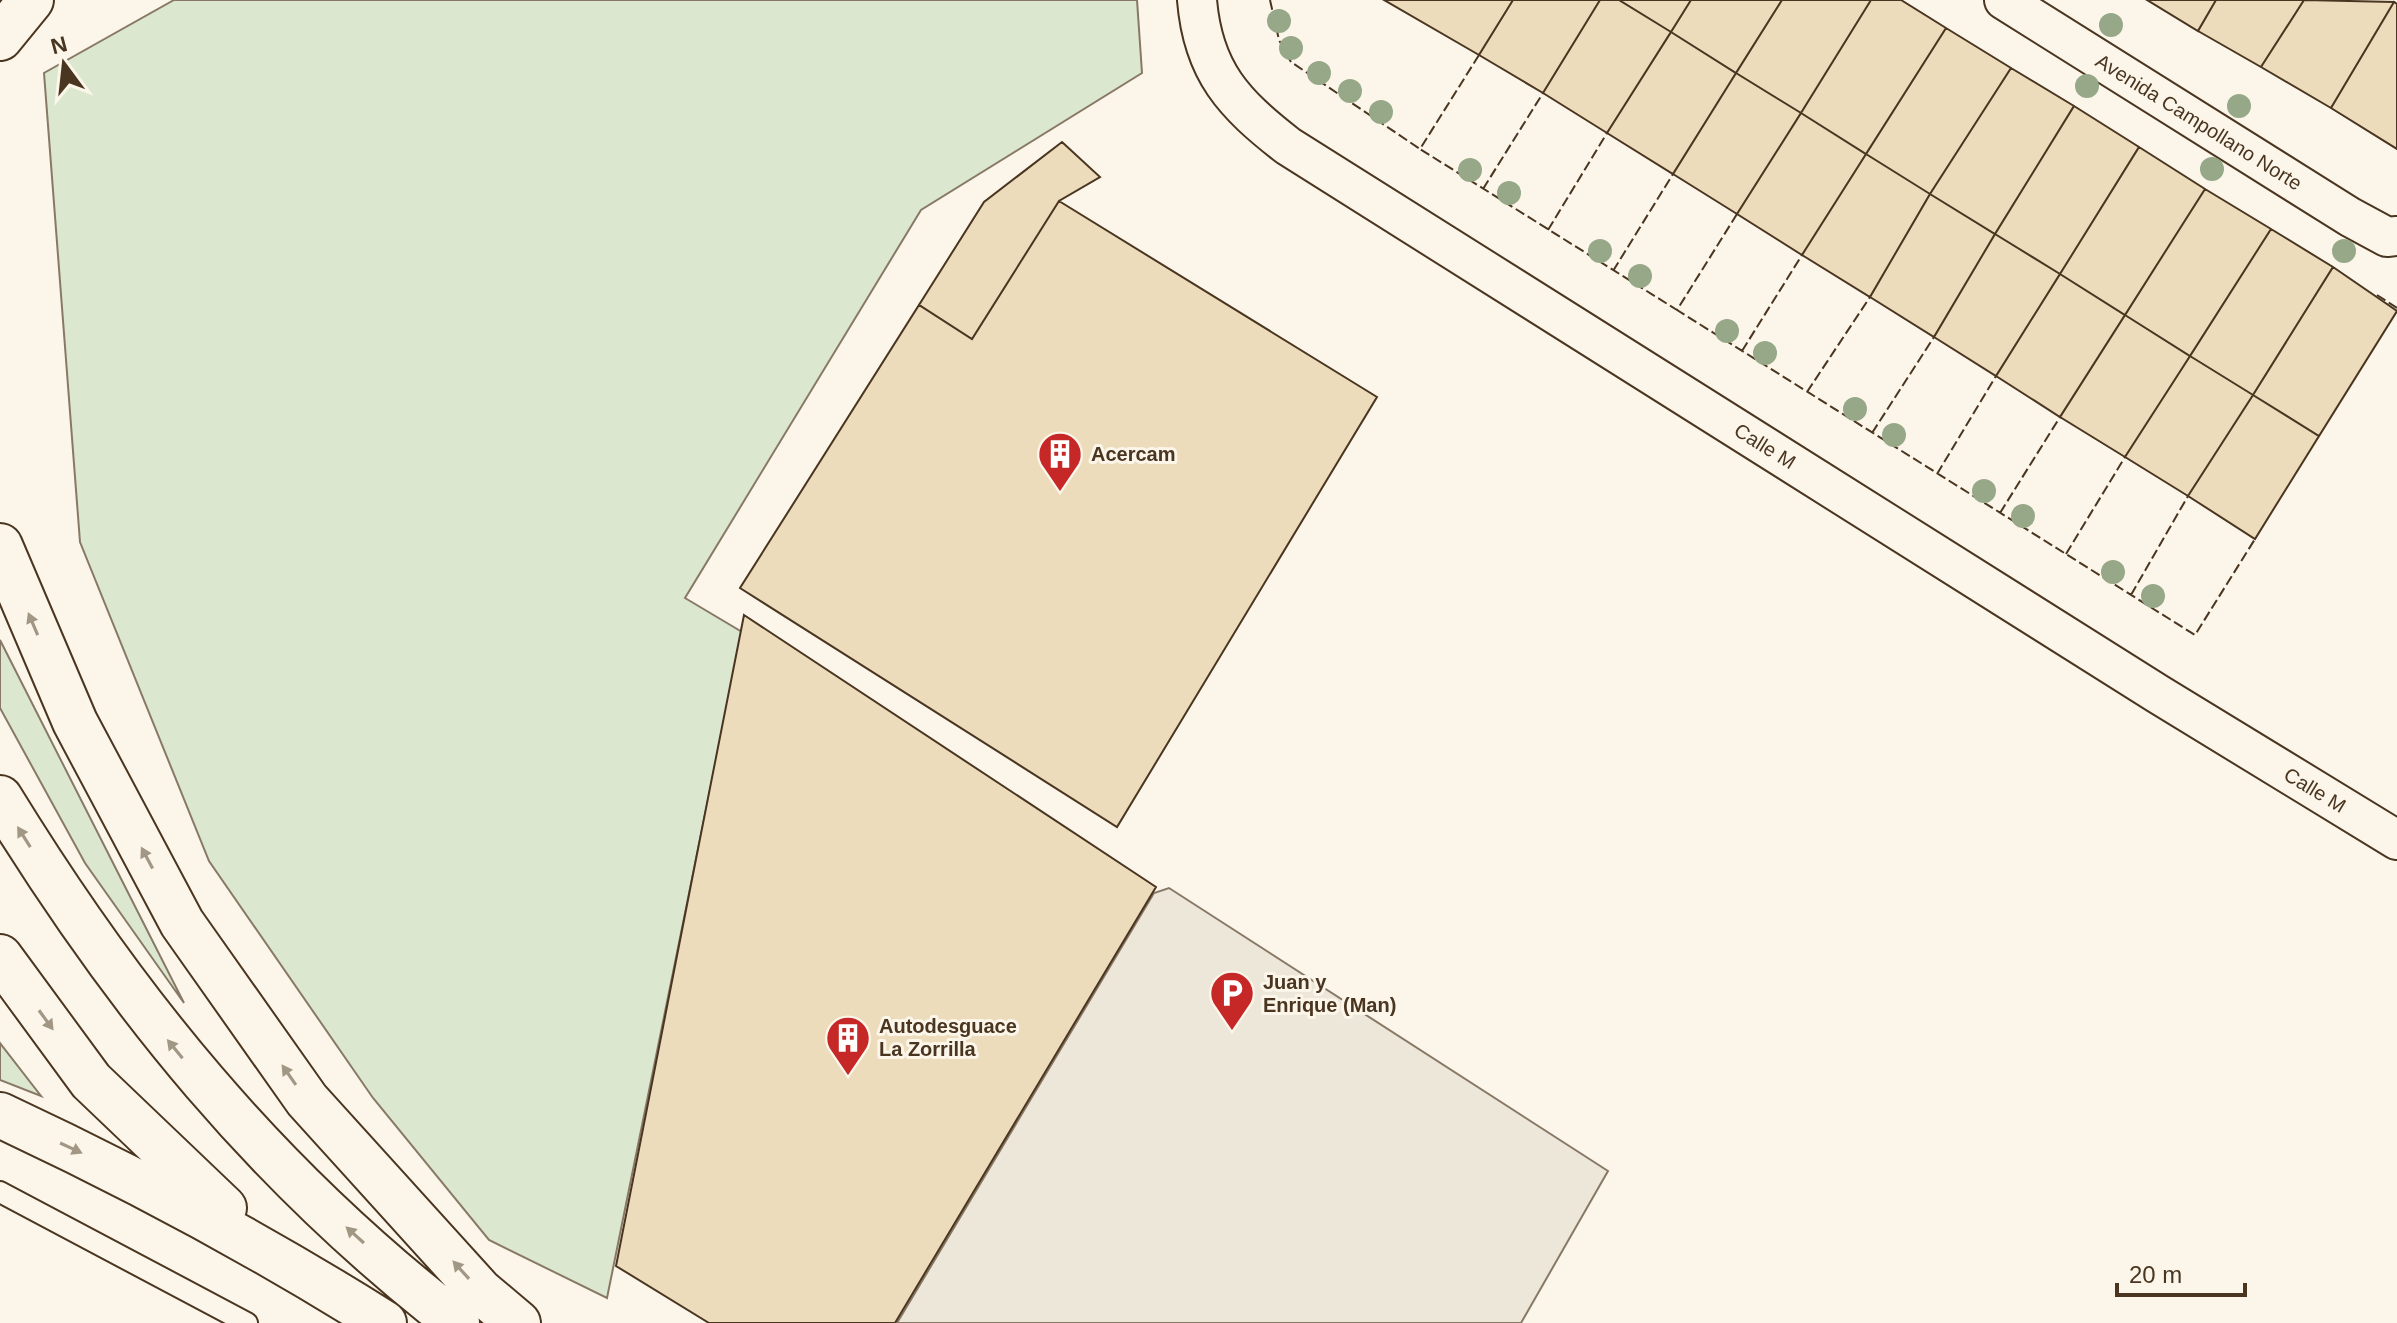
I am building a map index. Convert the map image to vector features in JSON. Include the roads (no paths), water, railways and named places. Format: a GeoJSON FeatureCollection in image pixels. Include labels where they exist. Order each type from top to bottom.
{"type":"FeatureCollection","features":[{"type":"Feature","properties":{"kind":"highway"},"geometry":{"type":"LineString","coordinates":[[0,38],[31,0]]}},
{"type":"Feature","properties":{"kind":"highway"},"geometry":{"type":"LineString","coordinates":[[0,546],[75,722],[182,923],[307,1100],[480,1291],[518,1323]]}},
{"type":"Feature","properties":{"kind":"highway"},"geometry":{"type":"LineString","coordinates":[[0,798],[98,951],[179,1054],[277,1166],[457,1323]]}},
{"type":"Feature","properties":{"kind":"highway"},"geometry":{"type":"LineString","coordinates":[[0,957],[91,1081],[275,1254]]}},
{"type":"Feature","properties":{"kind":"highway"},"geometry":{"type":"LineString","coordinates":[[0,1115],[127,1174],[275,1254],[384,1323]]}},
{"type":"Feature","properties":{"kind":"street","name":"Calle M"},"geometry":{"type":"LineString","coordinates":[[1197,0],[1199,27],[1215,72],[1242,110],[1288,146],[2158,694],[2397,840]]}},
{"type":"Feature","properties":{"kind":"street","name":"Avenida Campollano Norte"},"geometry":{"type":"LineString","coordinates":[[2004,0],[2350,217],[2387,237],[2397,236]]}},
{"type":"Feature","properties":{"kind":"lane"},"geometry":{"type":"LineString","coordinates":[[0,1192],[247,1323]]}},
{"type":"Feature","properties":{"kind":"place","name":"Acercam"},"geometry":{"type":"Point","coordinates":[1060,493]}},
{"type":"Feature","properties":{"kind":"place","name":"Juan y Enrique (Man)"},"geometry":{"type":"Point","coordinates":[1232,1032]}},
{"type":"Feature","properties":{"kind":"place","name":"Autodesguace La Zorrilla"},"geometry":{"type":"Point","coordinates":[848,1077]}}]}
